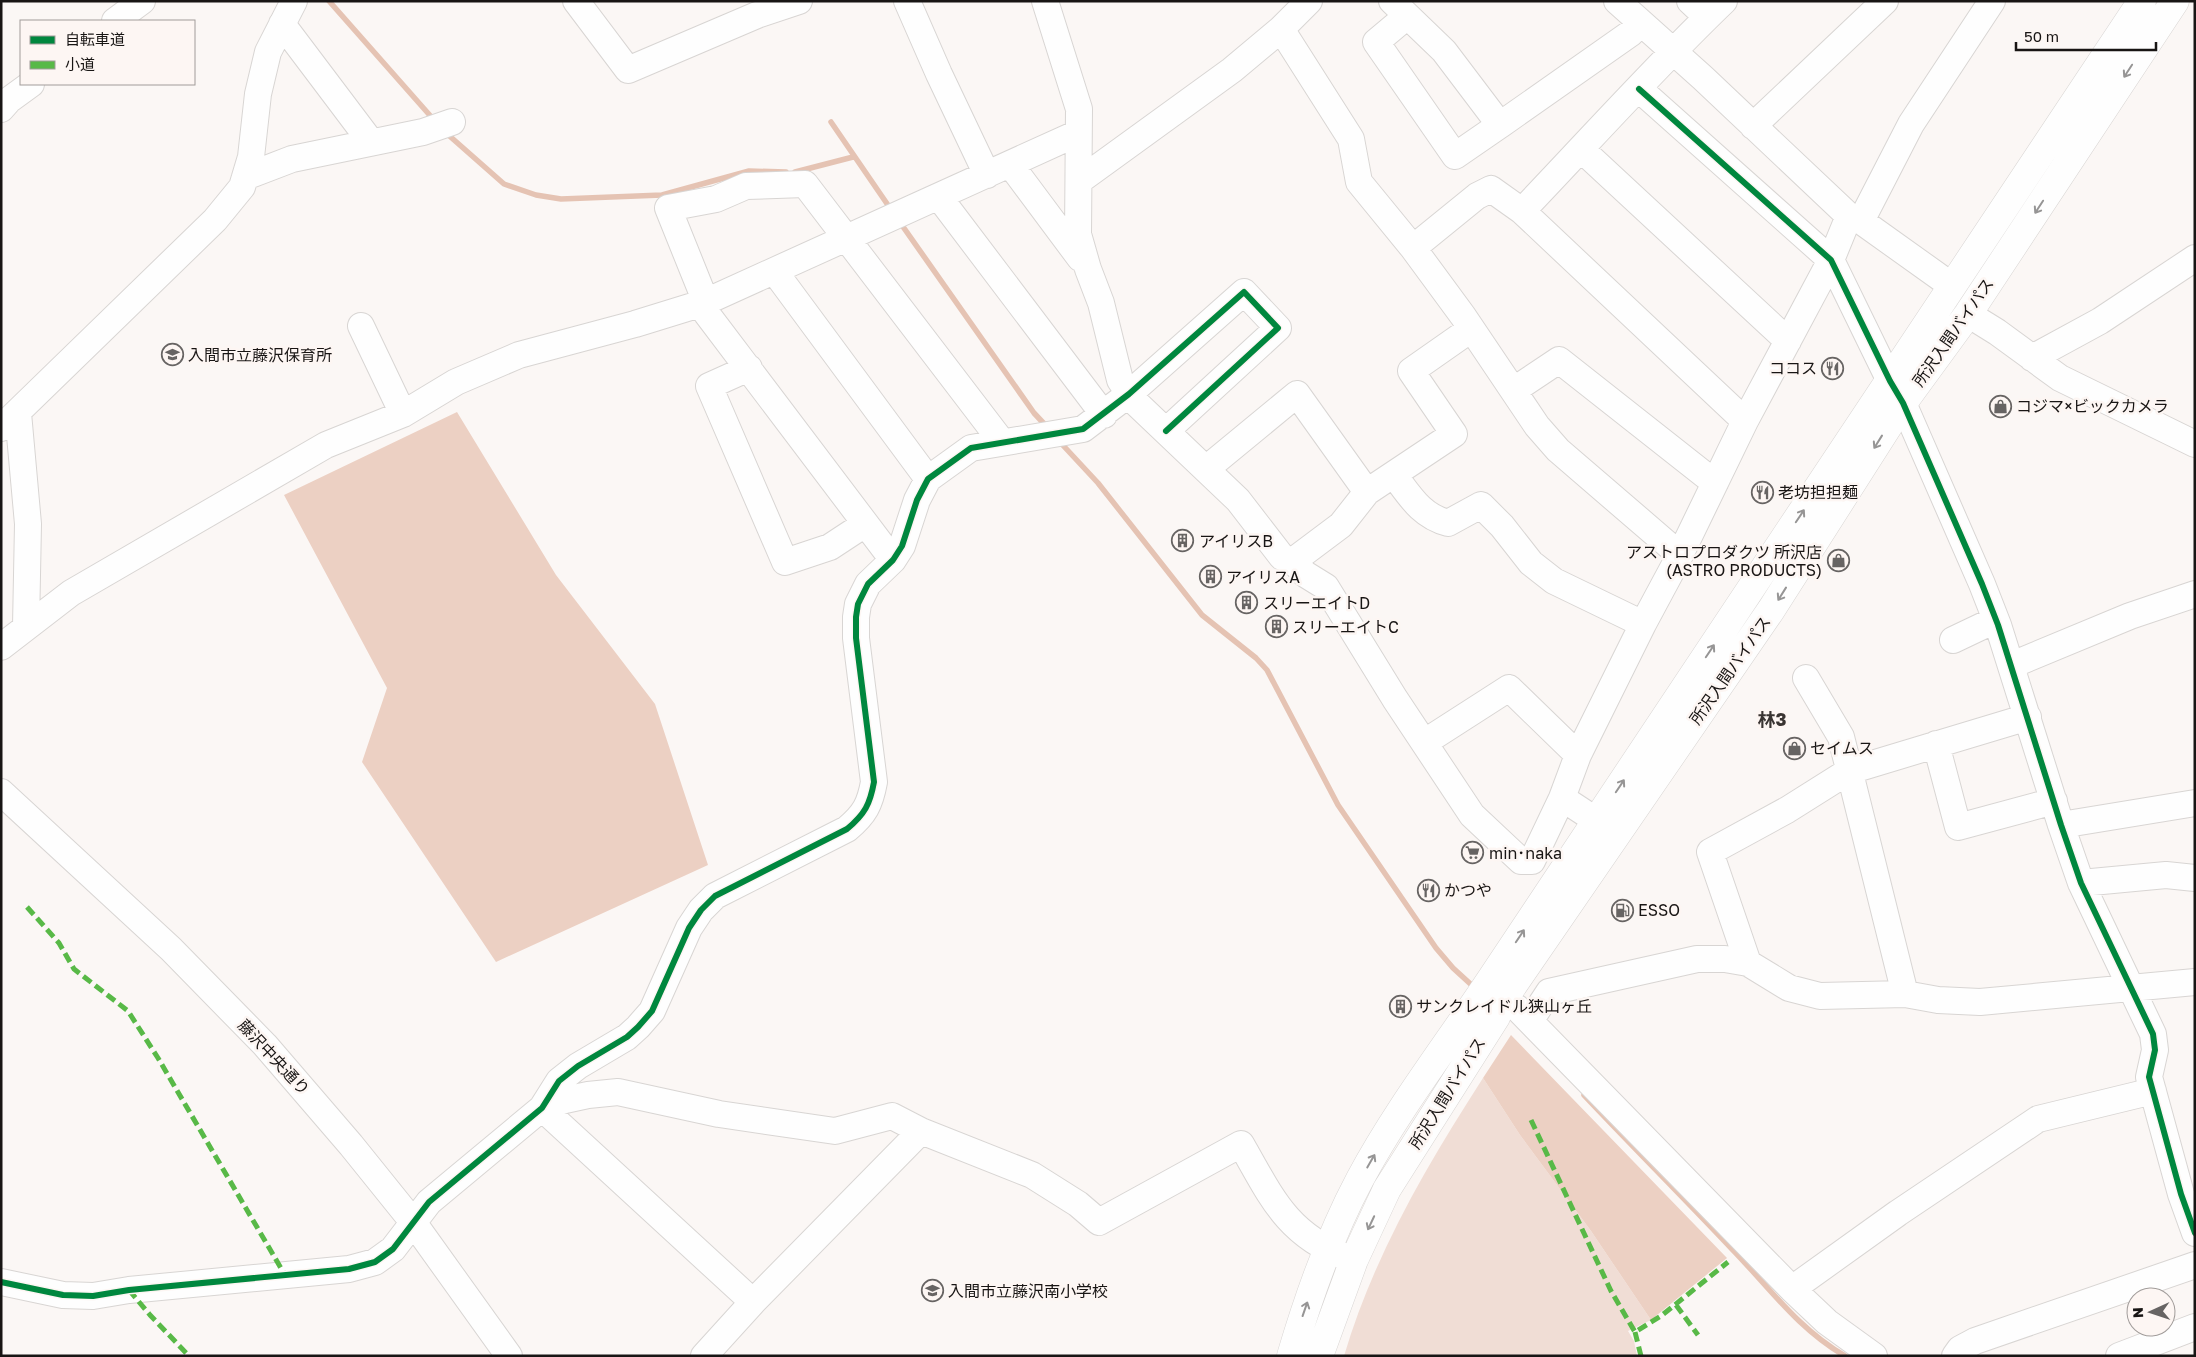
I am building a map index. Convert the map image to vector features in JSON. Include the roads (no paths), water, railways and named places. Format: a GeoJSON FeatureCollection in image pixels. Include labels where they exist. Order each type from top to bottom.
{"type":"FeatureCollection","features":[{"type":"Feature","properties":{"kind":"highway","name":"所沢入間バイパス"},"geometry":{"type":"LineString","coordinates":[[1291,1356],[1326,1250],[1360,1180],[1397,1116],[1496,997],[1771,610],[1896,392],[1952,286],[2142,1]]}},
{"type":"Feature","properties":{"kind":"highway","name":"所沢入間バイパス"},"geometry":{"type":"LineString","coordinates":[[1319,1356],[1354,1260],[1387,1189],[1597,821],[1896,392],[1968,314],[2174,1]]}},
{"type":"Feature","properties":{"kind":"street"},"geometry":{"type":"LineString","coordinates":[[116,20],[142,1]]}},
{"type":"Feature","properties":{"kind":"street"},"geometry":{"type":"LineString","coordinates":[[26,626],[28,524],[10,421],[214,220],[242,187],[250,157],[258,94],[268,52],[294,1]]}},
{"type":"Feature","properties":{"kind":"street"},"geometry":{"type":"LineString","coordinates":[[576,1],[628,70],[757,15],[799,1]]}},
{"type":"Feature","properties":{"kind":"street"},"geometry":{"type":"LineString","coordinates":[[907,1],[938,74],[998,170],[1088,269]]}},
{"type":"Feature","properties":{"kind":"street"},"geometry":{"type":"LineString","coordinates":[[1045,1],[1080,109],[1078,133],[1078,234],[1101,304],[1120,380],[1129,394],[1166,432],[1238,500],[1282,557],[1292,560],[1305,574],[1326,587],[1395,699],[1472,815],[1521,861],[1532,861],[1562,798],[1578,755],[1643,624],[1680,555],[1746,421],[1831,260],[1911,124],[1992,1]]}},
{"type":"Feature","properties":{"kind":"street"},"geometry":{"type":"LineString","coordinates":[[1617,1],[1855,219],[1952,286]]}},
{"type":"Feature","properties":{"kind":"street"},"geometry":{"type":"LineString","coordinates":[[1753,126],[1885,1]]}},
{"type":"Feature","properties":{"kind":"street"},"geometry":{"type":"LineString","coordinates":[[1522,211],[1638,89],[1707,6]]}},
{"type":"Feature","properties":{"kind":"street"},"geometry":{"type":"LineString","coordinates":[[1500,125],[1444,52],[1399,8],[1376,42],[1455,156],[1500,125],[1631,33],[1640,22]]}},
{"type":"Feature","properties":{"kind":"street"},"geometry":{"type":"LineString","coordinates":[[1079,181],[1232,70],[1294,11],[1351,139],[1359,182],[1413,248],[1514,390],[1537,426],[1558,450],[1680,555]]}},
{"type":"Feature","properties":{"kind":"street"},"geometry":{"type":"LineString","coordinates":[[282,24],[371,142]]}},
{"type":"Feature","properties":{"kind":"street"},"geometry":{"type":"LineString","coordinates":[[4,100],[29,85]]}},
{"type":"Feature","properties":{"kind":"street"},"geometry":{"type":"LineString","coordinates":[[1638,89],[1831,260],[1896,392],[1982,584],[1996,620],[2081,883],[2153,1034],[2155,1050],[2149,1077],[2181,1194],[2195,1233]]}},
{"type":"Feature","properties":{"kind":"street"},"geometry":{"type":"LineString","coordinates":[[245,177],[292,159],[423,132],[452,122]]}},
{"type":"Feature","properties":{"kind":"street"},"geometry":{"type":"LineString","coordinates":[[1,646],[71,593],[326,446],[403,414],[456,382],[519,355],[635,324],[703,303],[1078,133]]}},
{"type":"Feature","properties":{"kind":"street"},"geometry":{"type":"LineString","coordinates":[[1581,150],[1788,341]]}},
{"type":"Feature","properties":{"kind":"street"},"geometry":{"type":"LineString","coordinates":[[893,560],[707,314],[703,303],[702,290],[668,208],[716,199],[746,186],[805,184],[1002,442]]}},
{"type":"Feature","properties":{"kind":"street"},"geometry":{"type":"LineString","coordinates":[[1413,248],[1477,196],[1490,189],[1522,211],[1746,421]]}},
{"type":"Feature","properties":{"kind":"street"},"geometry":{"type":"LineString","coordinates":[[939,197],[1104,415]]}},
{"type":"Feature","properties":{"kind":"street"},"geometry":{"type":"LineString","coordinates":[[2032,358],[2100,321],[2195,258]]}},
{"type":"Feature","properties":{"kind":"street"},"geometry":{"type":"LineString","coordinates":[[775,272],[928,478]]}},
{"type":"Feature","properties":{"kind":"street"},"geometry":{"type":"LineString","coordinates":[[1,1282],[63,1295],[93,1296],[129,1290],[349,1269],[375,1262],[393,1249],[430,1202],[542,1108],[559,1081],[578,1066],[627,1037],[652,1011],[689,928],[701,910],[715,896],[847,829],[860,818],[870,800],[874,782],[856,638],[858,604],[868,584],[893,560],[902,546],[916,500],[928,478],[971,448],[1083,430],[1129,394],[1244,292],[1278,328],[1166,432]]}},
{"type":"Feature","properties":{"kind":"street"},"geometry":{"type":"LineString","coordinates":[[1968,314],[1997,332],[2060,378],[2195,444]]}},
{"type":"Feature","properties":{"kind":"street"},"geometry":{"type":"LineString","coordinates":[[361,326],[403,414]]}},
{"type":"Feature","properties":{"kind":"street"},"geometry":{"type":"LineString","coordinates":[[1292,560],[1341,525],[1367,492],[1454,434],[1411,371],[1471,329]]}},
{"type":"Feature","properties":{"kind":"street"},"geometry":{"type":"LineString","coordinates":[[1514,390],[1559,360],[1715,483]]}},
{"type":"Feature","properties":{"kind":"street"},"geometry":{"type":"LineString","coordinates":[[749,368],[709,386],[785,562],[830,547],[865,524]]}},
{"type":"Feature","properties":{"kind":"street"},"geometry":{"type":"LineString","coordinates":[[1206,469],[1297,394],[1367,492]]}},
{"type":"Feature","properties":{"kind":"street"},"geometry":{"type":"LineString","coordinates":[[1394,475],[1419,509],[1436,520],[1448,523],[1481,505],[1502,526],[1531,562],[1554,581],[1643,624]]}},
{"type":"Feature","properties":{"kind":"street"},"geometry":{"type":"LineString","coordinates":[[2012,665],[2130,616],[2195,594]]}},
{"type":"Feature","properties":{"kind":"street"},"geometry":{"type":"LineString","coordinates":[[1953,640],[1996,620]]}},
{"type":"Feature","properties":{"kind":"street"},"geometry":{"type":"LineString","coordinates":[[1806,678],[1841,737],[1905,994]]}},
{"type":"Feature","properties":{"kind":"street"},"geometry":{"type":"LineString","coordinates":[[1425,742],[1509,688],[1578,755]]}},
{"type":"Feature","properties":{"kind":"street"},"geometry":{"type":"LineString","coordinates":[[1748,963],[1710,852],[1787,810],[1849,770],[2028,717]]}},
{"type":"Feature","properties":{"kind":"street"},"geometry":{"type":"LineString","coordinates":[[1936,744],[1958,827],[2057,813],[2195,802]]}},
{"type":"Feature","properties":{"kind":"street","name":"藤沢中央通り"},"geometry":{"type":"LineString","coordinates":[[1,792],[171,950],[265,1045],[351,1145],[413,1222],[509,1356]]}},
{"type":"Feature","properties":{"kind":"street"},"geometry":{"type":"LineString","coordinates":[[1562,798],[1597,821]]}},
{"type":"Feature","properties":{"kind":"street"},"geometry":{"type":"LineString","coordinates":[[2081,883],[2166,875],[2195,878]]}},
{"type":"Feature","properties":{"kind":"street"},"geometry":{"type":"LineString","coordinates":[[1530,1021],[1549,992],[1697,960],[1725,958],[1748,963],[1790,988],[1820,996],[1905,994],[1938,1000],[1980,1002],[2195,982]]}},
{"type":"Feature","properties":{"kind":"street"},"geometry":{"type":"LineString","coordinates":[[1496,997],[1530,1021],[1792,1289],[1827,1322],[1874,1356]]}},
{"type":"Feature","properties":{"kind":"street"},"geometry":{"type":"LineString","coordinates":[[1792,1289],[1898,1214],[2038,1120],[2153,1091]]}},
{"type":"Feature","properties":{"kind":"street"},"geometry":{"type":"LineString","coordinates":[[542,1108],[588,1094],[618,1092],[719,1114],[835,1131],[892,1116],[921,1131],[1032,1175],[1078,1204],[1098,1222],[1241,1144],[1282,1213],[1300,1231],[1326,1250],[1354,1260]]}},
{"type":"Feature","properties":{"kind":"street"},"geometry":{"type":"LineString","coordinates":[[542,1108],[753,1302]]}},
{"type":"Feature","properties":{"kind":"street"},"geometry":{"type":"LineString","coordinates":[[704,1356],[753,1302],[921,1131]]}},
{"type":"Feature","properties":{"kind":"street"},"geometry":{"type":"LineString","coordinates":[[1955,1356],[1960,1349],[1975,1341],[2195,1265]]}},
{"type":"Feature","properties":{"kind":"street"},"geometry":{"type":"LineString","coordinates":[[2119,1356],[2195,1327]]}},
{"type":"Feature","properties":{"kind":"waterway"},"geometry":{"type":"LineString","coordinates":[[329,1],[434,120]]}},
{"type":"Feature","properties":{"kind":"waterway"},"geometry":{"type":"LineString","coordinates":[[831,122],[892,211]]}},
{"type":"Feature","properties":{"kind":"waterway"},"geometry":{"type":"LineString","coordinates":[[445,132],[504,184],[536,195],[561,199],[662,195],[749,171],[786,172]]}},
{"type":"Feature","properties":{"kind":"waterway"},"geometry":{"type":"LineString","coordinates":[[795,172],[853,157]]}},
{"type":"Feature","properties":{"kind":"waterway"},"geometry":{"type":"LineString","coordinates":[[899,221],[1034,413],[1048,428]]}},
{"type":"Feature","properties":{"kind":"waterway"},"geometry":{"type":"LineString","coordinates":[[1059,441],[1098,483],[1202,615],[1256,658],[1267,670],[1338,805],[1436,948],[1453,968],[1476,989]]}},
{"type":"Feature","properties":{"kind":"waterway"},"geometry":{"type":"LineString","coordinates":[[1584,1095],[1746,1263],[1785,1307],[1813,1333],[1845,1356]]}},
{"type":"Feature","properties":{"kind":"place","name":"入間市立藤沢保育所"},"geometry":{"type":"Point","coordinates":[172,355]}},
{"type":"Feature","properties":{"kind":"place","name":"ココス"},"geometry":{"type":"Point","coordinates":[1833,368]}},
{"type":"Feature","properties":{"kind":"place","name":"コジマ×ビックカメラ"},"geometry":{"type":"Point","coordinates":[2000,406]}},
{"type":"Feature","properties":{"kind":"place","name":"老坊担担麺"},"geometry":{"type":"Point","coordinates":[1762,492]}},
{"type":"Feature","properties":{"kind":"place","name":"アイリスB"},"geometry":{"type":"Point","coordinates":[1183,541]}},
{"type":"Feature","properties":{"kind":"place","name":"アストロプロダクツ 所沢店 (ASTRO PRODUCTS)"},"geometry":{"type":"Point","coordinates":[1838,561]}},
{"type":"Feature","properties":{"kind":"place","name":"アイリスA"},"geometry":{"type":"Point","coordinates":[1210,577]}},
{"type":"Feature","properties":{"kind":"place","name":"スリーエイトD"},"geometry":{"type":"Point","coordinates":[1247,603]}},
{"type":"Feature","properties":{"kind":"place","name":"スリーエイトC"},"geometry":{"type":"Point","coordinates":[1276,627]}},
{"type":"Feature","properties":{"kind":"place","name":"セイムス"},"geometry":{"type":"Point","coordinates":[1794,748]}},
{"type":"Feature","properties":{"kind":"place","name":"min･naka"},"geometry":{"type":"Point","coordinates":[1473,853]}},
{"type":"Feature","properties":{"kind":"place","name":"かつや"},"geometry":{"type":"Point","coordinates":[1428,890]}},
{"type":"Feature","properties":{"kind":"place","name":"ESSO"},"geometry":{"type":"Point","coordinates":[1622,910]}},
{"type":"Feature","properties":{"kind":"place","name":"サンクレイドル狭山ヶ丘"},"geometry":{"type":"Point","coordinates":[1400,1006]}},
{"type":"Feature","properties":{"kind":"place","name":"入間市立藤沢南小学校"},"geometry":{"type":"Point","coordinates":[932,1291]}},
{"type":"Feature","properties":{"kind":"district","name":"林3"},"geometry":{"type":"Point","coordinates":[1772,720]}}]}
